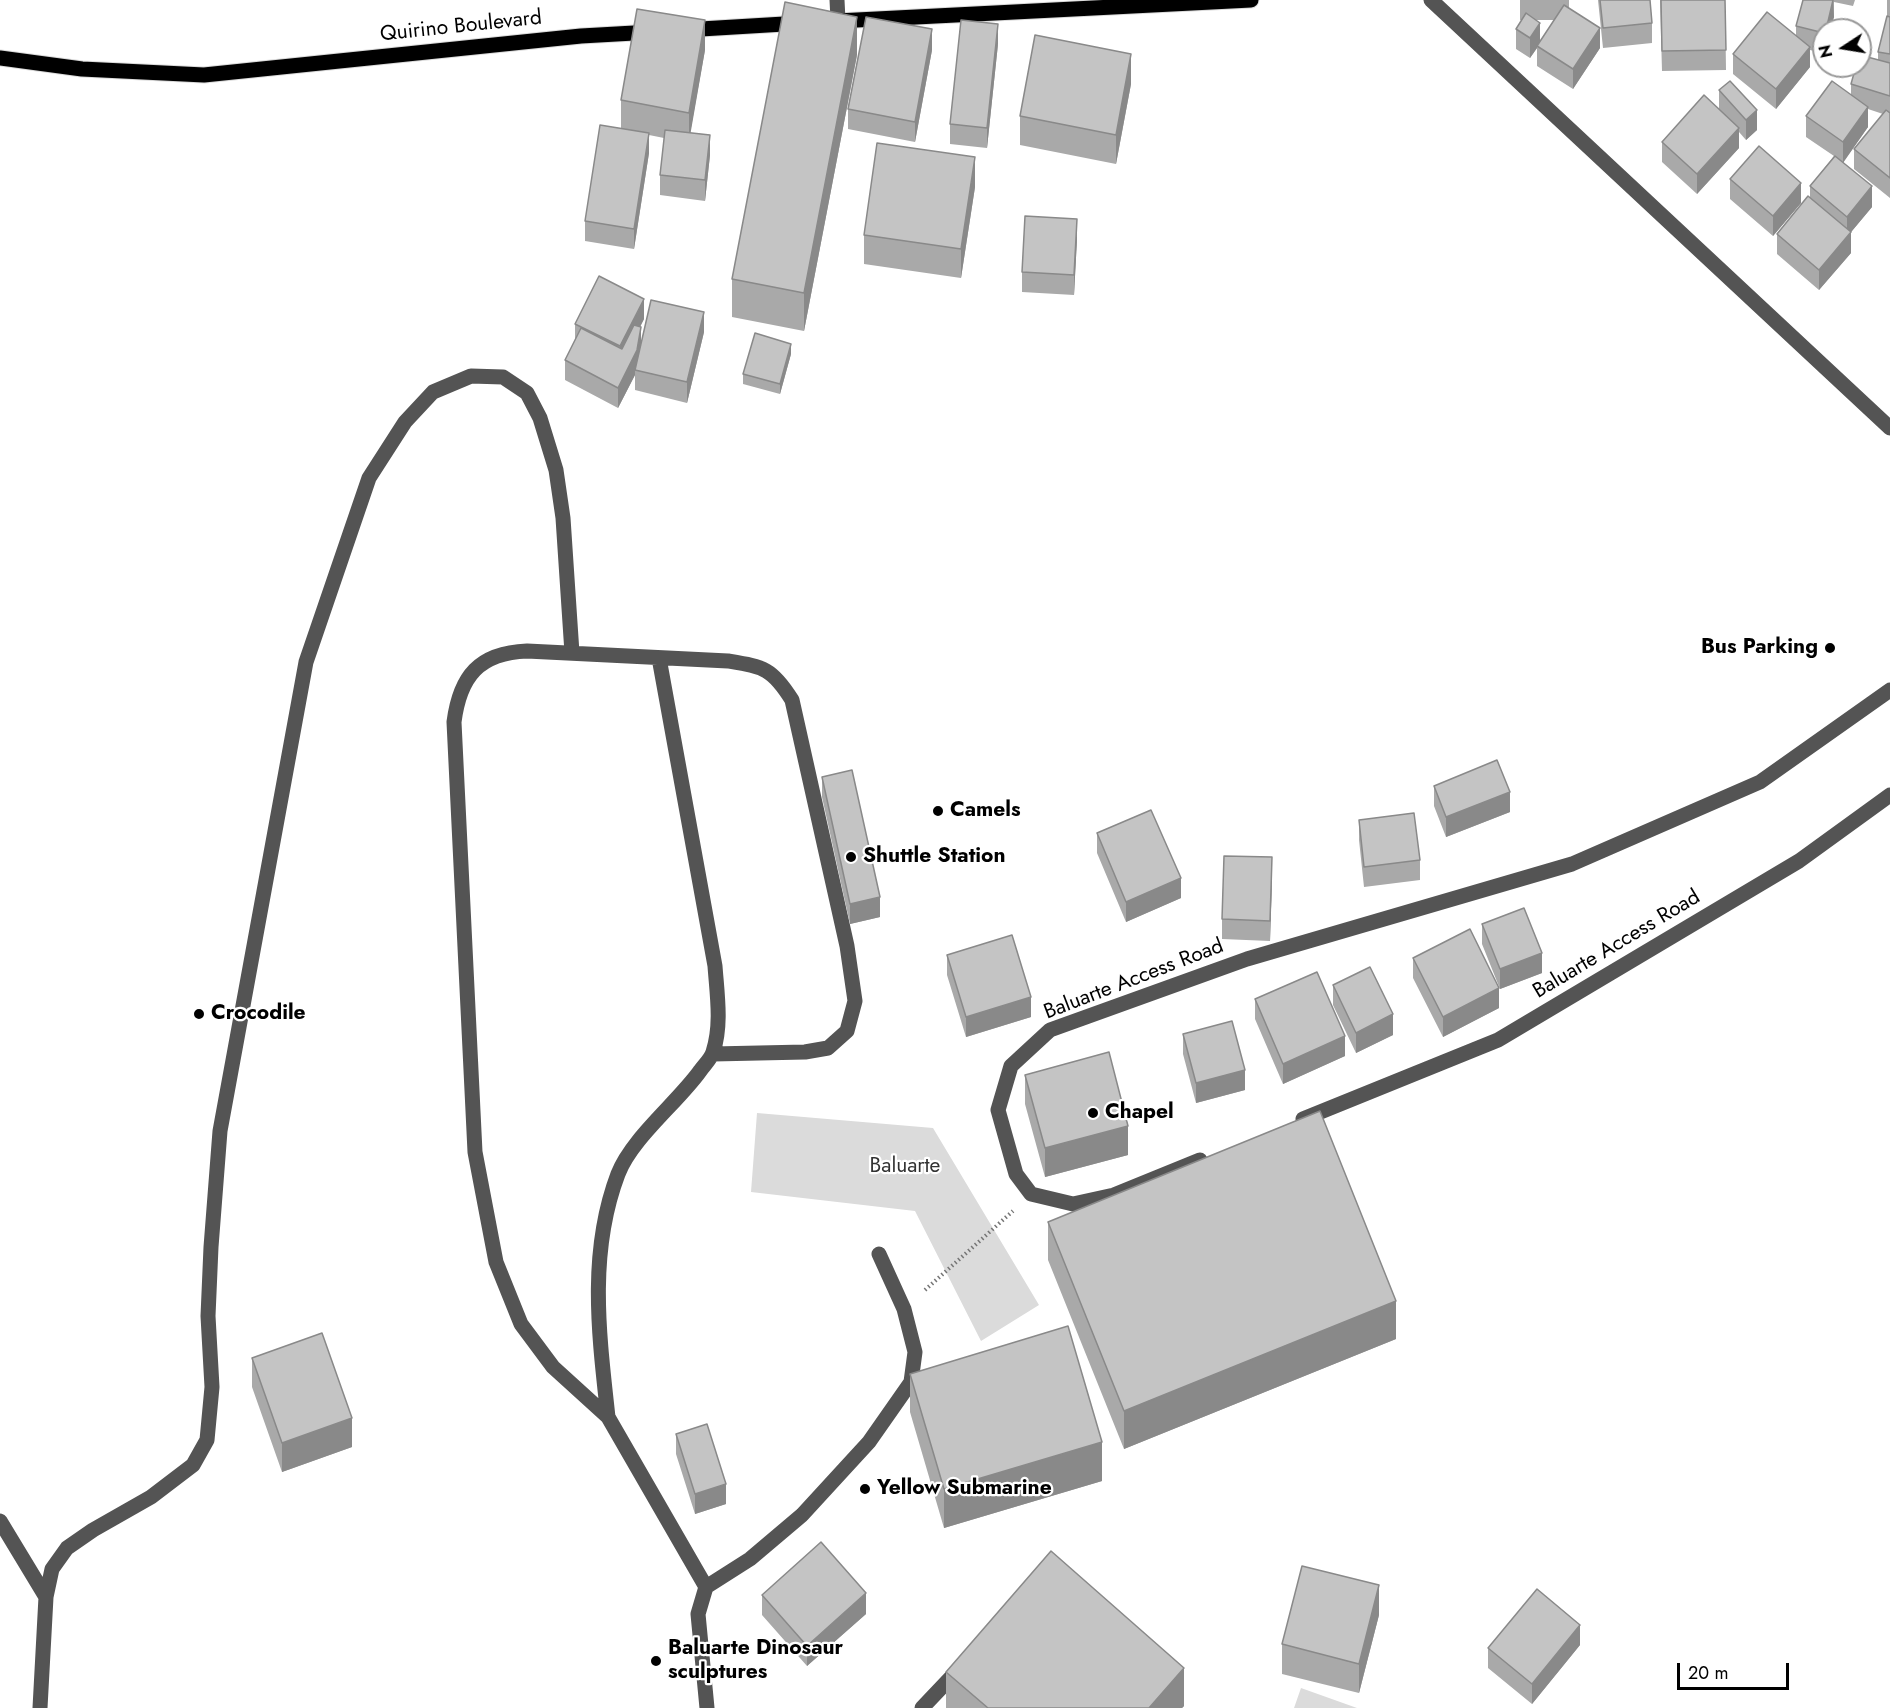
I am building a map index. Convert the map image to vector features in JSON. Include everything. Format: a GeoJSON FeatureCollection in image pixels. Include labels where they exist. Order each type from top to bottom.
{"type":"FeatureCollection","features":[{"type":"Feature","properties":{"kind":"main road","name":"Quirino Boulevard"},"geometry":{"type":"LineString","coordinates":[[0,58],[82,69],[204,75],[581,36],[827,21],[1043,4],[1214,4],[1251,0]]}},
{"type":"Feature","properties":{"kind":"street"},"geometry":{"type":"LineString","coordinates":[[827,21],[837,0]]}},
{"type":"Feature","properties":{"kind":"street"},"geometry":{"type":"LineString","coordinates":[[1431,0],[1890,428]]}},
{"type":"Feature","properties":{"kind":"street"},"geometry":{"type":"LineString","coordinates":[[39,1708],[46,1598],[52,1569],[67,1548],[93,1530],[151,1497],[193,1465],[207,1440],[212,1387],[208,1316],[220,1131],[306,662],[369,478],[405,422],[433,392],[471,376],[503,377],[527,393],[540,418],[556,470],[563,518],[572,653]]}},
{"type":"Feature","properties":{"kind":"street"},"geometry":{"type":"LineString","coordinates":[[706,1587],[608,1417],[553,1367],[521,1324],[496,1262],[475,1152],[454,722],[457,697],[468,677],[483,662],[505,652],[572,653],[756,666],[778,677],[792,700],[847,946],[855,1001],[847,1031],[828,1047],[805,1052],[713,1054]]}},
{"type":"Feature","properties":{"kind":"street"},"geometry":{"type":"LineString","coordinates":[[608,1417],[599,1325],[597,1267],[603,1222],[619,1172],[647,1131],[687,1090],[713,1054],[718,1017],[715,966],[659,658]]}},
{"type":"Feature","properties":{"kind":"street","name":"Baluarte Access Road"},"geometry":{"type":"LineString","coordinates":[[1031,1194],[1016,1174],[998,1110],[1011,1065],[1050,1030],[1247,958],[1572,864],[1760,782],[1890,690]]}},
{"type":"Feature","properties":{"kind":"street","name":"Baluarte Access Road"},"geometry":{"type":"LineString","coordinates":[[1289,1124],[1498,1040],[1799,861],[1890,795]]}},
{"type":"Feature","properties":{"kind":"street"},"geometry":{"type":"LineString","coordinates":[[1031,1194],[1073,1204],[1114,1195],[1212,1155]]}},
{"type":"Feature","properties":{"kind":"street"},"geometry":{"type":"LineString","coordinates":[[707,1708],[698,1614],[706,1587],[750,1559],[802,1515],[869,1442],[911,1382],[915,1352],[904,1309],[879,1254]]}},
{"type":"Feature","properties":{"kind":"street"},"geometry":{"type":"LineString","coordinates":[[0,1521],[46,1598]]}},
{"type":"Feature","properties":{"kind":"street"},"geometry":{"type":"LineString","coordinates":[[922,1708],[970,1658]]}},
{"type":"Feature","properties":{"kind":"path"},"geometry":{"type":"LineString","coordinates":[[904,1309],[1031,1194]]}},
{"type":"Feature","properties":{"kind":"green space","name":"Baluarte"},"geometry":{"type":"Polygon","coordinates":[[[757,1113],[933,1128],[1039,1305],[981,1341],[915,1211],[751,1192],[757,1113]]]}},
{"type":"Feature","properties":{"kind":"green space"},"geometry":{"type":"Polygon","coordinates":[[[1301,1688],[1357,1708],[1294,1708],[1301,1688]]]}},
{"type":"Feature","properties":{"kind":"building"},"geometry":{"type":"Polygon","coordinates":[[[1600,0],[1650,0],[1652,23],[1603,28],[1600,0]]]}},
{"type":"Feature","properties":{"kind":"building"},"geometry":{"type":"Polygon","coordinates":[[[1661,0],[1725,0],[1726,50],[1662,51],[1661,0]]]}},
{"type":"Feature","properties":{"kind":"building"},"geometry":{"type":"Polygon","coordinates":[[[1803,0],[1833,0],[1829,18],[1812,18],[1812,30],[1796,26],[1803,0]]]}},
{"type":"Feature","properties":{"kind":"building"},"geometry":{"type":"Polygon","coordinates":[[[785,2],[857,17],[804,293],[732,279],[785,2]]]}},
{"type":"Feature","properties":{"kind":"building"},"geometry":{"type":"Polygon","coordinates":[[[1564,5],[1600,28],[1573,69],[1537,46],[1564,5]]]}},
{"type":"Feature","properties":{"kind":"building"},"geometry":{"type":"Polygon","coordinates":[[[637,9],[705,20],[689,113],[621,100],[637,9]]]}},
{"type":"Feature","properties":{"kind":"building"},"geometry":{"type":"Polygon","coordinates":[[[1767,12],[1810,47],[1776,89],[1733,54],[1767,12]]]}},
{"type":"Feature","properties":{"kind":"building"},"geometry":{"type":"Polygon","coordinates":[[[1526,13],[1540,23],[1530,38],[1516,29],[1526,13]]]}},
{"type":"Feature","properties":{"kind":"building"},"geometry":{"type":"Polygon","coordinates":[[[1887,16],[1890,17],[1890,54],[1878,52],[1887,16]]]}},
{"type":"Feature","properties":{"kind":"building"},"geometry":{"type":"Polygon","coordinates":[[[866,17],[932,29],[915,122],[848,109],[866,17]]]}},
{"type":"Feature","properties":{"kind":"building"},"geometry":{"type":"Polygon","coordinates":[[[961,20],[998,24],[987,128],[950,124],[961,20]]]}},
{"type":"Feature","properties":{"kind":"building"},"geometry":{"type":"Polygon","coordinates":[[[1035,35],[1131,54],[1116,135],[1020,116],[1035,35]]]}},
{"type":"Feature","properties":{"kind":"building"},"geometry":{"type":"Polygon","coordinates":[[[1872,58],[1890,63],[1890,96],[1851,84],[1853,78],[1872,78],[1872,58]]]}},
{"type":"Feature","properties":{"kind":"building"},"geometry":{"type":"Polygon","coordinates":[[[1730,81],[1757,110],[1746,120],[1719,90],[1730,81]]]}},
{"type":"Feature","properties":{"kind":"building"},"geometry":{"type":"Polygon","coordinates":[[[1832,81],[1868,107],[1843,142],[1806,116],[1832,81]]]}},
{"type":"Feature","properties":{"kind":"building"},"geometry":{"type":"Polygon","coordinates":[[[1704,95],[1739,128],[1697,174],[1662,142],[1704,95]]]}},
{"type":"Feature","properties":{"kind":"building"},"geometry":{"type":"Polygon","coordinates":[[[1886,110],[1890,113],[1890,178],[1854,149],[1886,110]]]}},
{"type":"Feature","properties":{"kind":"building"},"geometry":{"type":"Polygon","coordinates":[[[600,125],[649,133],[634,229],[585,221],[600,125]]]}},
{"type":"Feature","properties":{"kind":"building"},"geometry":{"type":"Polygon","coordinates":[[[665,130],[710,135],[705,180],[660,175],[665,130]]]}},
{"type":"Feature","properties":{"kind":"building"},"geometry":{"type":"Polygon","coordinates":[[[877,143],[975,157],[961,249],[864,235],[877,143]]]}},
{"type":"Feature","properties":{"kind":"building"},"geometry":{"type":"Polygon","coordinates":[[[1759,146],[1801,183],[1773,216],[1730,179],[1759,146]]]}},
{"type":"Feature","properties":{"kind":"building"},"geometry":{"type":"Polygon","coordinates":[[[1835,156],[1872,186],[1847,217],[1810,186],[1835,156]]]}},
{"type":"Feature","properties":{"kind":"building"},"geometry":{"type":"Polygon","coordinates":[[[1808,196],[1851,232],[1819,270],[1777,234],[1808,196]]]}},
{"type":"Feature","properties":{"kind":"building"},"geometry":{"type":"Polygon","coordinates":[[[1025,216],[1077,219],[1074,275],[1022,272],[1025,216]]]}},
{"type":"Feature","properties":{"kind":"building"},"geometry":{"type":"Polygon","coordinates":[[[599,276],[644,299],[620,346],[575,324],[599,276]]]}},
{"type":"Feature","properties":{"kind":"building"},"geometry":{"type":"Polygon","coordinates":[[[651,300],[704,312],[687,382],[635,370],[651,300]]]}},
{"type":"Feature","properties":{"kind":"building"},"geometry":{"type":"Polygon","coordinates":[[[634,325],[641,327],[637,350],[618,388],[565,360],[581,328],[622,349],[634,325]]]}},
{"type":"Feature","properties":{"kind":"building"},"geometry":{"type":"Polygon","coordinates":[[[755,333],[791,344],[780,384],[743,374],[755,333]]]}},
{"type":"Feature","properties":{"kind":"building"},"geometry":{"type":"Polygon","coordinates":[[[1497,760],[1510,792],[1446,817],[1434,786],[1497,760]]]}},
{"type":"Feature","properties":{"kind":"building","name":"Shuttle Station"},"geometry":{"type":"Polygon","coordinates":[[[852,770],[880,897],[850,904],[822,777],[852,770]]]}},
{"type":"Feature","properties":{"kind":"building"},"geometry":{"type":"Polygon","coordinates":[[[1151,810],[1181,878],[1126,902],[1097,833],[1151,810]]]}},
{"type":"Feature","properties":{"kind":"building"},"geometry":{"type":"Polygon","coordinates":[[[1414,813],[1420,860],[1364,867],[1359,820],[1414,813]]]}},
{"type":"Feature","properties":{"kind":"building"},"geometry":{"type":"Polygon","coordinates":[[[1224,856],[1272,857],[1270,921],[1222,919],[1224,856]]]}},
{"type":"Feature","properties":{"kind":"building"},"geometry":{"type":"Polygon","coordinates":[[[1524,908],[1542,953],[1500,969],[1482,924],[1524,908]]]}},
{"type":"Feature","properties":{"kind":"building"},"geometry":{"type":"Polygon","coordinates":[[[1470,929],[1499,988],[1443,1017],[1413,958],[1470,929]]]}},
{"type":"Feature","properties":{"kind":"building"},"geometry":{"type":"Polygon","coordinates":[[[1012,935],[1031,997],[966,1017],[947,955],[1012,935]]]}},
{"type":"Feature","properties":{"kind":"building"},"geometry":{"type":"Polygon","coordinates":[[[1370,967],[1393,1014],[1356,1033],[1333,985],[1370,967]]]}},
{"type":"Feature","properties":{"kind":"building"},"geometry":{"type":"Polygon","coordinates":[[[1317,972],[1345,1036],[1283,1064],[1255,999],[1317,972]]]}},
{"type":"Feature","properties":{"kind":"building"},"geometry":{"type":"Polygon","coordinates":[[[1232,1021],[1245,1070],[1196,1083],[1183,1034],[1232,1021]]]}},
{"type":"Feature","properties":{"kind":"building"},"geometry":{"type":"Polygon","coordinates":[[[1109,1052],[1128,1126],[1045,1148],[1025,1075],[1109,1052]]]}},
{"type":"Feature","properties":{"kind":"building"},"geometry":{"type":"Polygon","coordinates":[[[1320,1111],[1396,1301],[1124,1411],[1048,1222],[1320,1111]]]}},
{"type":"Feature","properties":{"kind":"building"},"geometry":{"type":"Polygon","coordinates":[[[1068,1326],[1102,1442],[944,1489],[910,1374],[1068,1326]]]}},
{"type":"Feature","properties":{"kind":"building"},"geometry":{"type":"Polygon","coordinates":[[[322,1333],[352,1418],[282,1443],[252,1358],[322,1333]]]}},
{"type":"Feature","properties":{"kind":"building"},"geometry":{"type":"Polygon","coordinates":[[[707,1424],[726,1484],[695,1494],[676,1434],[707,1424]]]}},
{"type":"Feature","properties":{"kind":"building"},"geometry":{"type":"Polygon","coordinates":[[[821,1542],[866,1593],[807,1646],[762,1595],[821,1542]]]}},
{"type":"Feature","properties":{"kind":"building"},"geometry":{"type":"Polygon","coordinates":[[[1051,1551],[1184,1668],[1149,1708],[988,1708],[946,1672],[1051,1551]]]}},
{"type":"Feature","properties":{"kind":"building"},"geometry":{"type":"Polygon","coordinates":[[[1302,1566],[1379,1585],[1359,1664],[1282,1644],[1302,1566]]]}},
{"type":"Feature","properties":{"kind":"building"},"geometry":{"type":"Polygon","coordinates":[[[1537,1589],[1580,1625],[1532,1684],[1488,1648],[1537,1589]]]}},
{"type":"Feature","properties":{"kind":"place","name":"Bus Parking"},"geometry":{"type":"Point","coordinates":[1830,648]}},
{"type":"Feature","properties":{"kind":"place","name":"Camels"},"geometry":{"type":"Point","coordinates":[938,811]}},
{"type":"Feature","properties":{"kind":"place","name":"Shuttle Station"},"geometry":{"type":"Point","coordinates":[851,857]}},
{"type":"Feature","properties":{"kind":"place","name":"Crocodile"},"geometry":{"type":"Point","coordinates":[199,1014]}},
{"type":"Feature","properties":{"kind":"place","name":"Chapel"},"geometry":{"type":"Point","coordinates":[1093,1113]}},
{"type":"Feature","properties":{"kind":"place","name":"Yellow Submarine"},"geometry":{"type":"Point","coordinates":[865,1489]}},
{"type":"Feature","properties":{"kind":"place","name":"Baluarte Dinosaur sculptures"},"geometry":{"type":"Point","coordinates":[656,1661]}}]}
